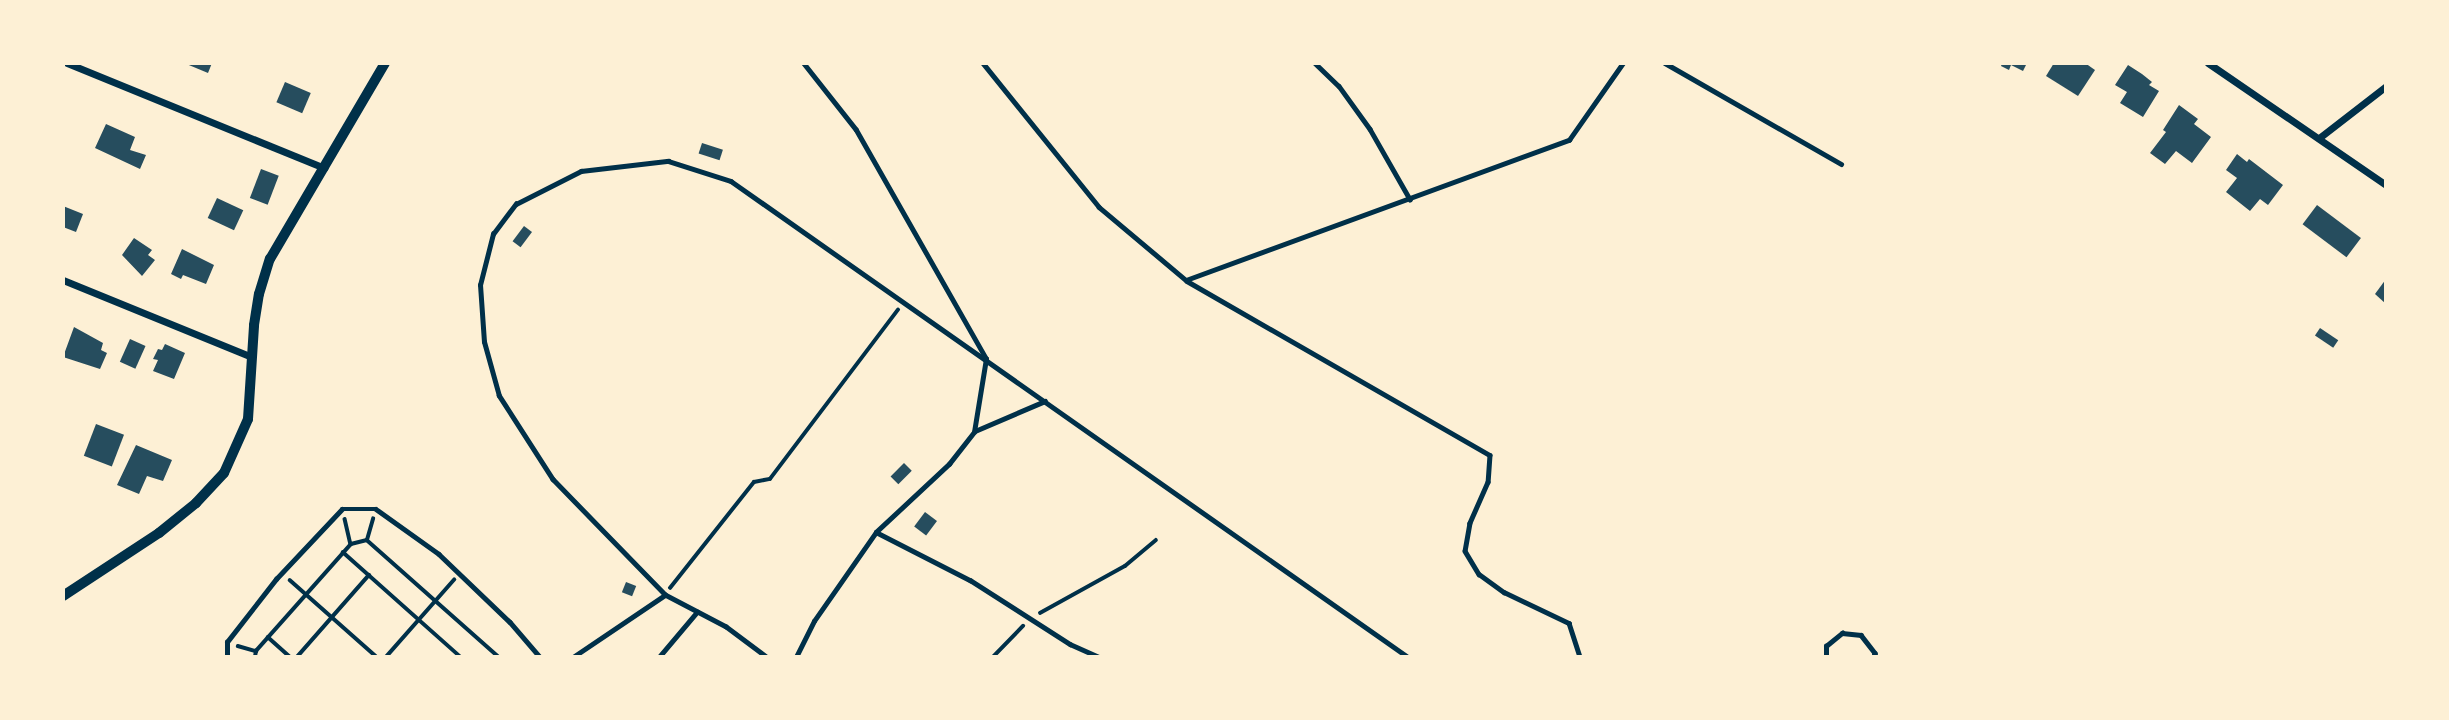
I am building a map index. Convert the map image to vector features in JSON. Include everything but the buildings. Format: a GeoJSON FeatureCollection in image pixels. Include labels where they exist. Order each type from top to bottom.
{"type":"FeatureCollection","features":[{"type":"Feature","properties":{"kind":"street"},"geometry":{"type":"LineString","coordinates":[[66,63],[324,168]]}},
{"type":"Feature","properties":{"kind":"street"},"geometry":{"type":"LineString","coordinates":[[63,596],[159,533],[196,503],[224,473],[248,419],[259,294],[270,258],[385,63]]}},
{"type":"Feature","properties":{"kind":"street"},"geometry":{"type":"LineString","coordinates":[[2208,63],[2386,185]]}},
{"type":"Feature","properties":{"kind":"street"},"geometry":{"type":"LineString","coordinates":[[2319,138],[2386,86]]}},
{"type":"Feature","properties":{"kind":"street"},"geometry":{"type":"LineString","coordinates":[[63,280],[252,357]]}},
{"type":"Feature","properties":{"kind":"lane"},"geometry":{"type":"LineString","coordinates":[[803,63],[856,131],[986,359],[974,432]]}},
{"type":"Feature","properties":{"kind":"lane"},"geometry":{"type":"LineString","coordinates":[[983,63],[1099,207],[1186,280],[1490,455],[1488,482],[1470,523],[1465,551],[1479,574],[1504,592],[1569,623],[1580,657]]}},
{"type":"Feature","properties":{"kind":"lane"},"geometry":{"type":"LineString","coordinates":[[1315,63],[1339,86],[1370,129],[1410,199]]}},
{"type":"Feature","properties":{"kind":"lane"},"geometry":{"type":"LineString","coordinates":[[1186,280],[1569,140],[1623,63]]}},
{"type":"Feature","properties":{"kind":"lane"},"geometry":{"type":"LineString","coordinates":[[1665,63],[1841,164]]}},
{"type":"Feature","properties":{"kind":"lane"},"geometry":{"type":"LineString","coordinates":[[766,657],[726,627],[665,595],[553,480],[499,396],[484,342],[480,285],[493,234],[516,204],[581,171],[668,161],[731,181],[1408,657]]}},
{"type":"Feature","properties":{"kind":"lane"},"geometry":{"type":"LineString","coordinates":[[796,657],[814,621],[876,532],[949,464],[974,432],[1045,401]]}},
{"type":"Feature","properties":{"kind":"lane"},"geometry":{"type":"LineString","coordinates":[[227,657],[227,642],[282,573],[342,509],[376,509],[439,554],[510,622],[540,657]]}},
{"type":"Feature","properties":{"kind":"lane"},"geometry":{"type":"LineString","coordinates":[[876,532],[970,580],[1070,644],[1099,657]]}},
{"type":"Feature","properties":{"kind":"lane"},"geometry":{"type":"LineString","coordinates":[[573,657],[665,595]]}},
{"type":"Feature","properties":{"kind":"lane"},"geometry":{"type":"LineString","coordinates":[[659,657],[697,612]]}},
{"type":"Feature","properties":{"kind":"lane"},"geometry":{"type":"LineString","coordinates":[[1826,657],[1826,646],[1842,633],[1861,635],[1874,657]]}},
{"type":"Feature","properties":{"kind":"path"},"geometry":{"type":"LineString","coordinates":[[665,595],[754,482],[770,479],[904,302]]}},
{"type":"Feature","properties":{"kind":"path"},"geometry":{"type":"LineString","coordinates":[[342,509],[351,544]]}},
{"type":"Feature","properties":{"kind":"path"},"geometry":{"type":"LineString","coordinates":[[367,540],[376,509]]}},
{"type":"Feature","properties":{"kind":"path"},"geometry":{"type":"LineString","coordinates":[[255,657],[256,651],[343,552],[351,544],[367,540]]}},
{"type":"Feature","properties":{"kind":"path"},"geometry":{"type":"LineString","coordinates":[[367,540],[499,657]]}},
{"type":"Feature","properties":{"kind":"path"},"geometry":{"type":"LineString","coordinates":[[993,657],[1030,619],[1125,566],[1156,540]]}},
{"type":"Feature","properties":{"kind":"path"},"geometry":{"type":"LineString","coordinates":[[343,552],[461,657]]}},
{"type":"Feature","properties":{"kind":"path"},"geometry":{"type":"LineString","coordinates":[[282,573],[377,657]]}},
{"type":"Feature","properties":{"kind":"path"},"geometry":{"type":"LineString","coordinates":[[386,657],[460,573]]}},
{"type":"Feature","properties":{"kind":"path"},"geometry":{"type":"LineString","coordinates":[[297,657],[369,575]]}},
{"type":"Feature","properties":{"kind":"path"},"geometry":{"type":"LineString","coordinates":[[268,637],[290,657]]}},
{"type":"Feature","properties":{"kind":"path"},"geometry":{"type":"LineString","coordinates":[[227,642],[256,651]]}}]}
